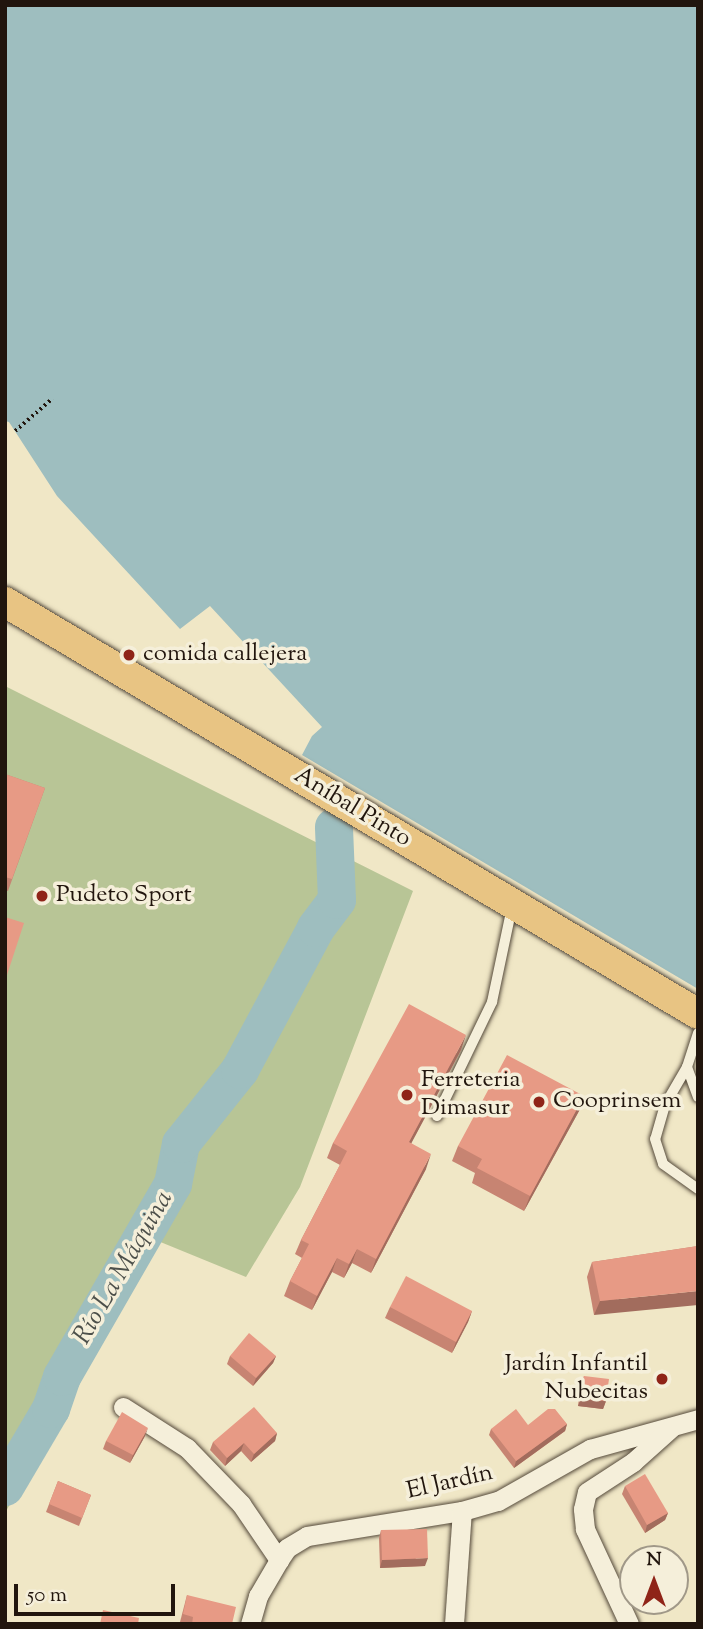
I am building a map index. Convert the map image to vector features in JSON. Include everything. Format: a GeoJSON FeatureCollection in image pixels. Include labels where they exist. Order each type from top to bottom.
{"type":"FeatureCollection","features":[{"type":"Feature","properties":{"kind":"main road","name":"Aníbal Pinto"},"geometry":{"type":"LineString","coordinates":[[5,602],[698,1014]]}},
{"type":"Feature","properties":{"kind":"street"},"geometry":{"type":"LineString","coordinates":[[123,1407],[187,1448],[241,1504],[279,1560]]}},
{"type":"Feature","properties":{"kind":"street","name":"El Jardín"},"geometry":{"type":"LineString","coordinates":[[250,1624],[258,1596],[279,1560],[287,1548],[307,1536],[462,1511],[498,1501],[590,1449],[698,1419]]}},
{"type":"Feature","properties":{"kind":"street"},"geometry":{"type":"LineString","coordinates":[[629,1624],[586,1529],[583,1509],[587,1492],[633,1462],[675,1425]]}},
{"type":"Feature","properties":{"kind":"street"},"geometry":{"type":"LineString","coordinates":[[454,1624],[462,1511]]}},
{"type":"Feature","properties":{"kind":"lane"},"geometry":{"type":"LineString","coordinates":[[437,1116],[492,1002],[513,904]]}},
{"type":"Feature","properties":{"kind":"lane"},"geometry":{"type":"LineString","coordinates":[[698,1032],[687,1067],[665,1105],[655,1139],[663,1164],[698,1189]]}},
{"type":"Feature","properties":{"kind":"lane"},"geometry":{"type":"LineString","coordinates":[[687,1067],[698,1097]]}},
{"type":"Feature","properties":{"kind":"path"},"geometry":{"type":"LineString","coordinates":[[15,431],[52,399]]}},
{"type":"Feature","properties":{"kind":"green space"},"geometry":{"type":"Polygon","coordinates":[[[5,686],[413,891],[300,1187],[246,1277],[158,1241],[5,1513],[5,686]]]}},
{"type":"Feature","properties":{"kind":"water"},"geometry":{"type":"Polygon","coordinates":[[[5,5],[698,5],[698,989],[302,755],[312,736],[322,727],[210,606],[180,629],[57,496],[9,422],[5,421],[5,5]]]}},
{"type":"Feature","properties":{"kind":"building"},"geometry":{"type":"Polygon","coordinates":[[[5,774],[45,788],[12,879],[5,877],[5,774]]]}},
{"type":"Feature","properties":{"kind":"building"},"geometry":{"type":"Polygon","coordinates":[[[5,917],[24,923],[5,981],[5,917]]]}},
{"type":"Feature","properties":{"kind":"building"},"geometry":{"type":"Polygon","coordinates":[[[409,1004],[466,1035],[409,1142],[431,1154],[376,1259],[357,1249],[349,1264],[337,1258],[317,1296],[290,1281],[309,1244],[301,1240],[347,1151],[333,1143],[409,1004]]]}},
{"type":"Feature","properties":{"kind":"building"},"geometry":{"type":"Polygon","coordinates":[[[507,1055],[584,1096],[530,1196],[477,1168],[482,1159],[458,1146],[507,1055]]]}},
{"type":"Feature","properties":{"kind":"building"},"geometry":{"type":"Polygon","coordinates":[[[698,1246],[698,1291],[600,1301],[592,1262],[698,1246]]]}},
{"type":"Feature","properties":{"kind":"building"},"geometry":{"type":"Polygon","coordinates":[[[406,1276],[472,1311],[456,1342],[390,1307],[406,1276]]]}},
{"type":"Feature","properties":{"kind":"building"},"geometry":{"type":"Polygon","coordinates":[[[249,1333],[276,1356],[256,1378],[230,1356],[249,1333]]]}},
{"type":"Feature","properties":{"kind":"building"},"geometry":{"type":"Polygon","coordinates":[[[584,1376],[609,1379],[606,1401],[581,1398],[584,1376]]]}},
{"type":"Feature","properties":{"kind":"building"},"geometry":{"type":"Polygon","coordinates":[[[254,1407],[277,1433],[254,1454],[244,1443],[227,1458],[213,1442],[254,1407]]]}},
{"type":"Feature","properties":{"kind":"building"},"geometry":{"type":"Polygon","coordinates":[[[516,1409],[528,1425],[548,1409],[555,1409],[567,1424],[516,1461],[491,1429],[516,1409]]]}},
{"type":"Feature","properties":{"kind":"building"},"geometry":{"type":"Polygon","coordinates":[[[122,1412],[148,1428],[133,1455],[106,1441],[122,1412]]]}},
{"type":"Feature","properties":{"kind":"building"},"geometry":{"type":"Polygon","coordinates":[[[645,1474],[668,1513],[647,1525],[625,1486],[645,1474]]]}},
{"type":"Feature","properties":{"kind":"building"},"geometry":{"type":"Polygon","coordinates":[[[58,1481],[91,1495],[82,1518],[49,1504],[58,1481]]]}},
{"type":"Feature","properties":{"kind":"building"},"geometry":{"type":"Polygon","coordinates":[[[427,1529],[428,1558],[382,1560],[381,1530],[427,1529]]]}},
{"type":"Feature","properties":{"kind":"building"},"geometry":{"type":"Polygon","coordinates":[[[187,1595],[236,1607],[232,1624],[192,1624],[193,1617],[183,1614],[187,1595]]]}},
{"type":"Feature","properties":{"kind":"building"},"geometry":{"type":"Polygon","coordinates":[[[103,1610],[139,1618],[138,1624],[100,1624],[103,1610]]]}},
{"type":"Feature","properties":{"kind":"waterway","name":"Río La Máquina"},"geometry":{"type":"LineString","coordinates":[[5,1487],[51,1409],[62,1377],[173,1184],[181,1144],[240,1070],[316,928],[337,900],[334,827]]}},
{"type":"Feature","properties":{"kind":"place","name":"comida callejera"},"geometry":{"type":"Point","coordinates":[129,655]}},
{"type":"Feature","properties":{"kind":"place","name":"Pudeto Sport"},"geometry":{"type":"Point","coordinates":[42,896]}},
{"type":"Feature","properties":{"kind":"place","name":"Ferreteria Dimasur"},"geometry":{"type":"Point","coordinates":[407,1095]}},
{"type":"Feature","properties":{"kind":"place","name":"Cooprinsem"},"geometry":{"type":"Point","coordinates":[539,1102]}},
{"type":"Feature","properties":{"kind":"place","name":"Jardín Infantil Nubecitas"},"geometry":{"type":"Point","coordinates":[662,1379]}}]}
